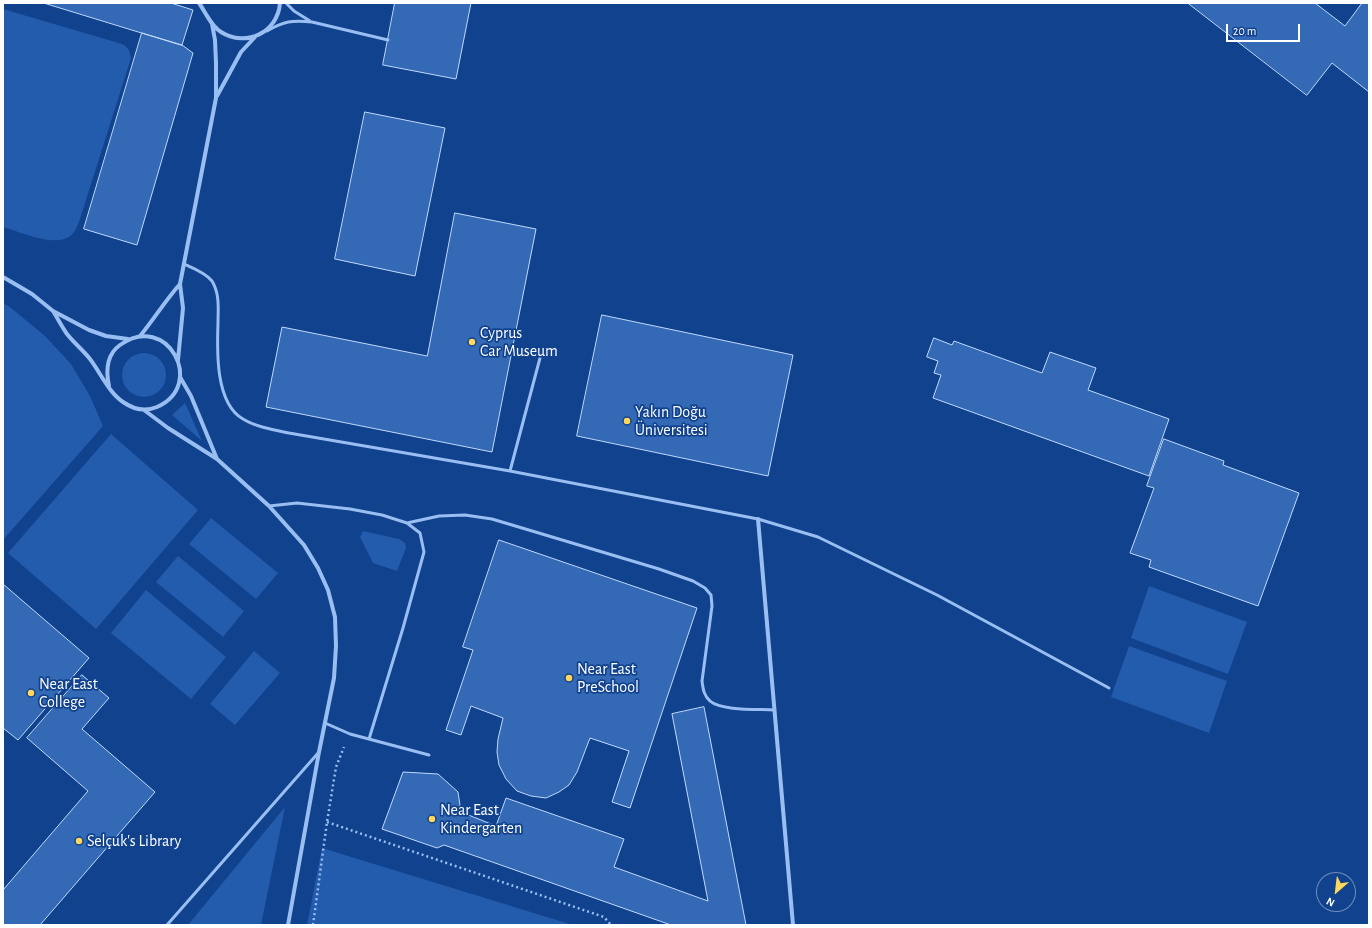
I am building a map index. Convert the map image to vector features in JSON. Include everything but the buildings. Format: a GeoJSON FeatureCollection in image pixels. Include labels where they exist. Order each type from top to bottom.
{"type":"FeatureCollection","features":[{"type":"Feature","properties":{"kind":"street"},"geometry":{"type":"LineString","coordinates":[[199,3],[212,24],[220,32],[231,37],[243,39],[255,37]]}},
{"type":"Feature","properties":{"kind":"street"},"geometry":{"type":"LineString","coordinates":[[204,3],[206,13]]}},
{"type":"Feature","properties":{"kind":"street"},"geometry":{"type":"LineString","coordinates":[[216,98],[241,52],[255,37],[266,31],[275,22],[280,10],[280,3]]}},
{"type":"Feature","properties":{"kind":"street"},"geometry":{"type":"LineString","coordinates":[[178,360],[183,308],[180,284],[216,98],[215,40],[212,24]]}},
{"type":"Feature","properties":{"kind":"street"},"geometry":{"type":"LineString","coordinates":[[3,277],[32,294],[53,311],[77,322],[89,330],[106,336],[128,339]]}},
{"type":"Feature","properties":{"kind":"street"},"geometry":{"type":"LineString","coordinates":[[140,336],[153,320],[165,301],[180,284]]}},
{"type":"Feature","properties":{"kind":"street"},"geometry":{"type":"LineString","coordinates":[[53,311],[67,334],[89,358],[117,399],[129,407],[144,410],[164,404],[172,396],[177,387],[180,377],[178,360],[172,349],[163,342],[152,337],[140,336],[128,339],[116,347],[109,358],[106,372],[109,386]]}},
{"type":"Feature","properties":{"kind":"street"},"geometry":{"type":"LineString","coordinates":[[180,377],[191,396],[217,459]]}},
{"type":"Feature","properties":{"kind":"street"},"geometry":{"type":"LineString","coordinates":[[144,410],[168,428],[217,459],[269,506],[304,545],[318,568],[328,590],[335,617],[336,646],[334,678],[288,925]]}},
{"type":"Feature","properties":{"kind":"street"},"geometry":{"type":"LineString","coordinates":[[758,519],[793,925]]}},
{"type":"Feature","properties":{"kind":"lane"},"geometry":{"type":"LineString","coordinates":[[286,3],[298,14],[312,22]]}},
{"type":"Feature","properties":{"kind":"lane"},"geometry":{"type":"LineString","coordinates":[[266,31],[281,23],[291,21],[312,22],[388,40]]}},
{"type":"Feature","properties":{"kind":"lane"},"geometry":{"type":"LineString","coordinates":[[184,264],[199,271],[212,281],[218,297],[218,346],[223,391],[230,408],[242,419],[263,427],[289,433],[510,471],[758,519],[818,537],[937,595],[1108,688]]}},
{"type":"Feature","properties":{"kind":"lane"},"geometry":{"type":"LineString","coordinates":[[510,471],[540,358]]}},
{"type":"Feature","properties":{"kind":"lane"},"geometry":{"type":"LineString","coordinates":[[269,506],[297,503],[322,505],[382,515],[407,523],[420,533],[424,552],[403,628],[369,739]]}},
{"type":"Feature","properties":{"kind":"lane"},"geometry":{"type":"LineString","coordinates":[[407,523],[439,516],[465,515],[492,519],[659,569],[693,581],[705,588],[711,595],[712,606],[702,681],[703,692],[710,701],[722,707],[774,710]]}},
{"type":"Feature","properties":{"kind":"lane"},"geometry":{"type":"LineString","coordinates":[[325,723],[350,734],[429,755]]}},
{"type":"Feature","properties":{"kind":"lane"},"geometry":{"type":"LineString","coordinates":[[167,925],[319,752]]}},
{"type":"Feature","properties":{"kind":"path"},"geometry":{"type":"LineString","coordinates":[[313,925],[336,767],[350,734]]}},
{"type":"Feature","properties":{"kind":"path"},"geometry":{"type":"LineString","coordinates":[[327,822],[604,917],[611,925]]}},
{"type":"Feature","properties":{"kind":"shaded area"},"geometry":{"type":"Polygon","coordinates":[[[3,9],[122,44],[130,53],[131,58],[79,222],[72,234],[62,240],[45,240],[3,227],[3,9]]]}},
{"type":"Feature","properties":{"kind":"shaded area"},"geometry":{"type":"Polygon","coordinates":[[[3,303],[45,336],[71,364],[90,396],[103,426],[3,540],[3,303]]]}},
{"type":"Feature","properties":{"kind":"shaded area"},"geometry":{"type":"Polygon","coordinates":[[[144,353],[156,357],[162,363],[166,375],[162,387],[156,393],[144,397],[132,393],[126,387],[122,375],[126,363],[132,357],[144,353]]]}},
{"type":"Feature","properties":{"kind":"shaded area"},"geometry":{"type":"Polygon","coordinates":[[[185,403],[202,441],[172,415],[185,403]]]}},
{"type":"Feature","properties":{"kind":"shaded area"},"geometry":{"type":"Polygon","coordinates":[[[111,434],[198,510],[96,629],[8,553],[111,434]]]}},
{"type":"Feature","properties":{"kind":"shaded area"},"geometry":{"type":"Polygon","coordinates":[[[211,518],[278,573],[256,599],[189,544],[211,518]]]}},
{"type":"Feature","properties":{"kind":"shaded area"},"geometry":{"type":"Polygon","coordinates":[[[363,531],[399,539],[405,543],[406,548],[397,571],[373,563],[360,537],[363,531]]]}},
{"type":"Feature","properties":{"kind":"shaded area"},"geometry":{"type":"Polygon","coordinates":[[[178,556],[244,611],[223,637],[156,582],[178,556]]]}},
{"type":"Feature","properties":{"kind":"shaded area"},"geometry":{"type":"Polygon","coordinates":[[[1149,586],[1247,622],[1228,674],[1131,638],[1149,586]]]}},
{"type":"Feature","properties":{"kind":"shaded area"},"geometry":{"type":"Polygon","coordinates":[[[146,590],[226,657],[191,699],[111,633],[146,590]]]}},
{"type":"Feature","properties":{"kind":"shaded area"},"geometry":{"type":"Polygon","coordinates":[[[1129,646],[1227,681],[1209,733],[1111,697],[1129,646]]]}},
{"type":"Feature","properties":{"kind":"shaded area"},"geometry":{"type":"Polygon","coordinates":[[[254,651],[280,673],[235,725],[210,704],[254,651]]]}},
{"type":"Feature","properties":{"kind":"shaded area"},"geometry":{"type":"Polygon","coordinates":[[[285,807],[261,925],[188,925],[285,807]]]}},
{"type":"Feature","properties":{"kind":"shaded area"},"geometry":{"type":"Polygon","coordinates":[[[322,848],[573,925],[307,925],[322,848]]]}},
{"type":"Feature","properties":{"kind":"place","name":"Cyprus Car Museum"},"geometry":{"type":"Point","coordinates":[472,342]}},
{"type":"Feature","properties":{"kind":"place","name":"Yakın Doğu Üniversitesi"},"geometry":{"type":"Point","coordinates":[627,421]}},
{"type":"Feature","properties":{"kind":"place","name":"Near East PreSchool"},"geometry":{"type":"Point","coordinates":[569,678]}},
{"type":"Feature","properties":{"kind":"place","name":"Near East College"},"geometry":{"type":"Point","coordinates":[31,693]}},
{"type":"Feature","properties":{"kind":"place","name":"Near East Kindergarten"},"geometry":{"type":"Point","coordinates":[432,819]}},
{"type":"Feature","properties":{"kind":"place","name":"Selçuk's Library"},"geometry":{"type":"Point","coordinates":[79,841]}}]}
